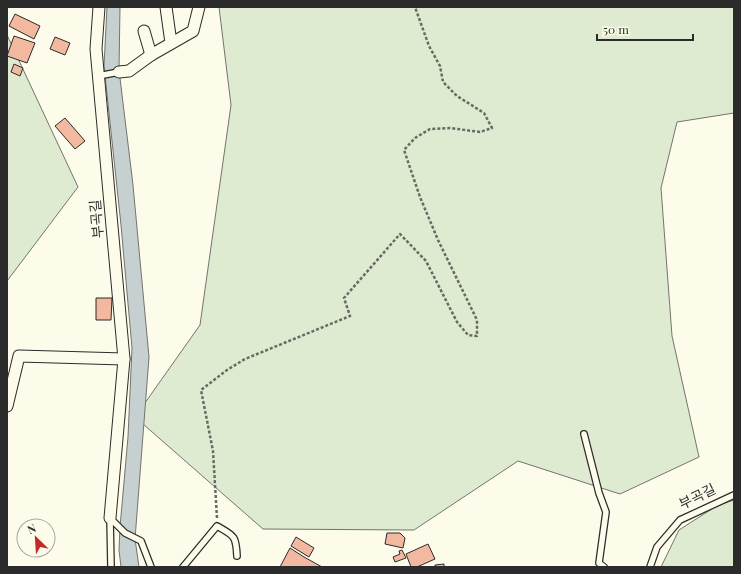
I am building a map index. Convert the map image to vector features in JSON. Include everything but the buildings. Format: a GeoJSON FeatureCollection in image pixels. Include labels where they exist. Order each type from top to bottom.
{"type":"FeatureCollection","features":[{"type":"Feature","properties":{"kind":"street","name":"부곡길"},"geometry":{"type":"LineString","coordinates":[[99,7],[96,49],[102,76],[124,359],[110,518]]}},
{"type":"Feature","properties":{"kind":"street"},"geometry":{"type":"LineString","coordinates":[[166,7],[171,43]]}},
{"type":"Feature","properties":{"kind":"street"},"geometry":{"type":"LineString","coordinates":[[119,72],[129,71],[151,55],[193,31],[200,7]]}},
{"type":"Feature","properties":{"kind":"street"},"geometry":{"type":"LineString","coordinates":[[144,31],[151,55]]}},
{"type":"Feature","properties":{"kind":"street"},"geometry":{"type":"LineString","coordinates":[[7,406],[19,356],[124,359]]}},
{"type":"Feature","properties":{"kind":"lane"},"geometry":{"type":"LineString","coordinates":[[102,76],[119,72]]}},
{"type":"Feature","properties":{"kind":"lane"},"geometry":{"type":"LineString","coordinates":[[584,434],[599,493],[606,512],[599,563],[604,567]]}},
{"type":"Feature","properties":{"kind":"lane","name":"부곡길"},"geometry":{"type":"LineString","coordinates":[[650,567],[657,547],[680,520],[734,495]]}},
{"type":"Feature","properties":{"kind":"lane"},"geometry":{"type":"LineString","coordinates":[[110,518],[125,533],[141,542],[152,567]]}},
{"type":"Feature","properties":{"kind":"lane"},"geometry":{"type":"LineString","coordinates":[[110,518],[111,567]]}},
{"type":"Feature","properties":{"kind":"lane"},"geometry":{"type":"LineString","coordinates":[[183,567],[217,526],[232,535],[236,540],[237,556]]}},
{"type":"Feature","properties":{"kind":"path"},"geometry":{"type":"LineString","coordinates":[[217,526],[213,451],[201,390],[227,370],[245,359],[350,316],[344,298],[400,234],[426,261],[457,322],[468,335],[477,336],[477,320],[438,240],[420,197],[404,150],[415,138],[430,129],[450,128],[480,132],[492,128],[484,113],[457,96],[443,82],[440,66],[436,56],[429,46],[415,7]]}},
{"type":"Feature","properties":{"kind":"green space"},"geometry":{"type":"Polygon","coordinates":[[[219,7],[734,7],[734,113],[677,122],[661,188],[672,336],[699,457],[620,494],[518,461],[414,530],[263,529],[135,417],[200,325],[231,105],[219,7]]]}},
{"type":"Feature","properties":{"kind":"green space"},"geometry":{"type":"Polygon","coordinates":[[[7,35],[78,187],[7,281],[7,35]]]}},
{"type":"Feature","properties":{"kind":"green space"},"geometry":{"type":"Polygon","coordinates":[[[734,500],[734,567],[661,567],[679,530],[718,505],[734,500]]]}},
{"type":"Feature","properties":{"kind":"shaded area"},"geometry":{"type":"Polygon","coordinates":[[[107,7],[120,7],[119,70],[133,185],[149,357],[135,539],[139,567],[121,567],[119,550],[128,437],[132,348],[121,225],[104,66],[107,7]]]}}]}
